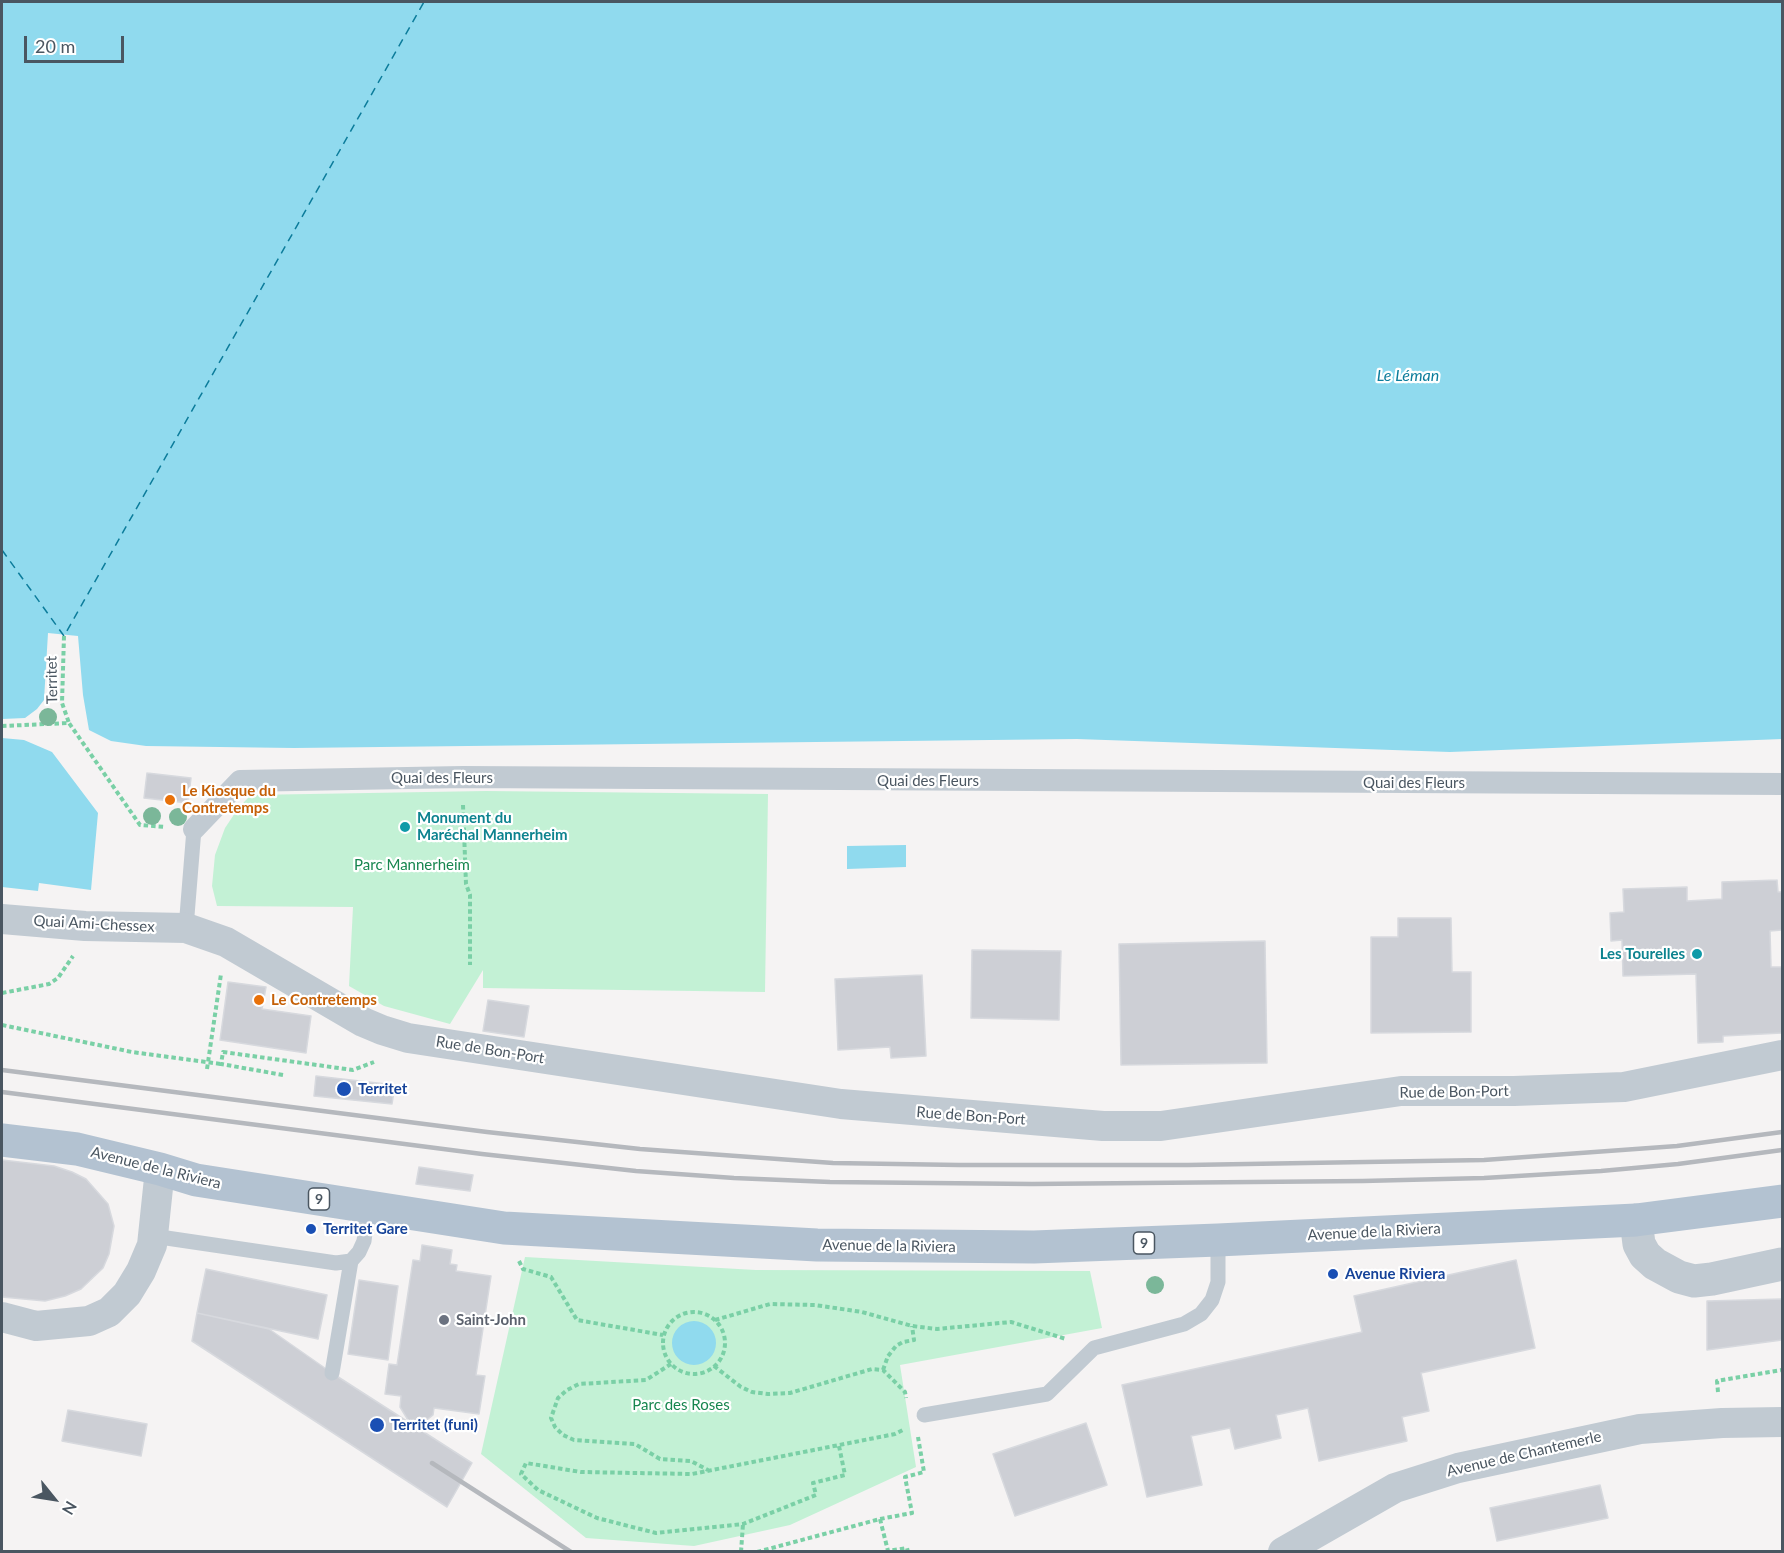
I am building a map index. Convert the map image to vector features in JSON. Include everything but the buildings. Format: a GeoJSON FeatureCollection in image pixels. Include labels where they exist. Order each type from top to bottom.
{"type":"FeatureCollection","features":[{"type":"Feature","properties":{"kind":"main road","name":"Avenue de la Riviera"},"geometry":{"type":"LineString","coordinates":[[2,1140],[77,1149],[196,1180],[504,1227],[817,1245],[1034,1247],[1218,1240],[1636,1220],[1782,1201]]}},
{"type":"Feature","properties":{"kind":"street","name":"Quai des Fleurs"},"geometry":{"type":"LineString","coordinates":[[194,829],[240,781],[462,777],[1782,784]]}},
{"type":"Feature","properties":{"kind":"street","name":"Quai Ami-Chessex"},"geometry":{"type":"LineString","coordinates":[[2,920],[88,926],[186,928]]}},
{"type":"Feature","properties":{"kind":"street","name":"Rue de Bon-Port"},"geometry":{"type":"LineString","coordinates":[[186,928],[226,942],[363,1022],[408,1038],[841,1104],[1103,1126],[1161,1126],[1401,1091],[1514,1091],[1624,1087],[1782,1055]]}},
{"type":"Feature","properties":{"kind":"street"},"geometry":{"type":"LineString","coordinates":[[2,1317],[36,1326],[89,1321],[109,1312],[127,1294],[141,1271],[152,1245],[160,1169]]}},
{"type":"Feature","properties":{"kind":"street"},"geometry":{"type":"LineString","coordinates":[[1636,1220],[1640,1244],[1645,1255],[1655,1264],[1679,1277],[1694,1281],[1712,1279],[1782,1264]]}},
{"type":"Feature","properties":{"kind":"street","name":"Avenue de Chantemerle"},"geometry":{"type":"LineString","coordinates":[[1283,1551],[1395,1488],[1458,1468],[1640,1429],[1722,1423],[1782,1422]]}},
{"type":"Feature","properties":{"kind":"lane"},"geometry":{"type":"LineString","coordinates":[[186,928],[194,829]]}},
{"type":"Feature","properties":{"kind":"lane"},"geometry":{"type":"LineString","coordinates":[[332,1373],[351,1261],[364,1242],[368,1208]]}},
{"type":"Feature","properties":{"kind":"lane"},"geometry":{"type":"LineString","coordinates":[[153,1236],[336,1263],[351,1261]]}},
{"type":"Feature","properties":{"kind":"lane"},"geometry":{"type":"LineString","coordinates":[[919,1420],[1047,1394],[1094,1348],[1184,1324],[1201,1314],[1212,1300],[1218,1282],[1218,1240]]}},
{"type":"Feature","properties":{"kind":"path","name":"Territet"},"geometry":{"type":"LineString","coordinates":[[64,636],[62,703],[69,723]]}},
{"type":"Feature","properties":{"kind":"path"},"geometry":{"type":"LineString","coordinates":[[2,726],[69,723],[140,825],[194,829]]}},
{"type":"Feature","properties":{"kind":"path"},"geometry":{"type":"LineString","coordinates":[[462,777],[466,884],[470,895],[470,965]]}},
{"type":"Feature","properties":{"kind":"path"},"geometry":{"type":"LineString","coordinates":[[2,993],[49,984],[58,978],[69,964],[88,926]]}},
{"type":"Feature","properties":{"kind":"path"},"geometry":{"type":"LineString","coordinates":[[207,1068],[226,942]]}},
{"type":"Feature","properties":{"kind":"path"},"geometry":{"type":"LineString","coordinates":[[2,1025],[132,1052],[221,1064]]}},
{"type":"Feature","properties":{"kind":"path"},"geometry":{"type":"LineString","coordinates":[[230,1066],[283,1075]]}},
{"type":"Feature","properties":{"kind":"path"},"geometry":{"type":"LineString","coordinates":[[504,1227],[523,1269],[551,1277],[577,1320],[663,1335]]}},
{"type":"Feature","properties":{"kind":"path"},"geometry":{"type":"LineString","coordinates":[[715,1320],[770,1304],[815,1305],[862,1312],[912,1326],[937,1329],[1011,1322],[1094,1348]]}},
{"type":"Feature","properties":{"kind":"path"},"geometry":{"type":"LineString","coordinates":[[696,1311],[706,1314],[721,1328],[724,1338],[721,1359],[714,1366],[697,1374],[678,1370],[665,1355],[663,1335],[675,1317],[696,1311]]}},
{"type":"Feature","properties":{"kind":"path"},"geometry":{"type":"LineString","coordinates":[[883,1370],[888,1356],[896,1346],[914,1340],[912,1326]]}},
{"type":"Feature","properties":{"kind":"path"},"geometry":{"type":"LineString","coordinates":[[671,1364],[646,1380],[579,1384],[558,1398],[551,1418],[555,1427],[563,1435],[574,1440],[635,1444],[660,1459],[691,1461],[709,1471]]}},
{"type":"Feature","properties":{"kind":"path"},"geometry":{"type":"LineString","coordinates":[[714,1366],[741,1387],[752,1392],[768,1394],[790,1393],[872,1369],[883,1370],[905,1392],[919,1420],[918,1439],[924,1472],[905,1477],[912,1513],[757,1551]]}},
{"type":"Feature","properties":{"kind":"path"},"geometry":{"type":"LineString","coordinates":[[1722,1423],[1717,1381],[1782,1371]]}},
{"type":"Feature","properties":{"kind":"path"},"geometry":{"type":"LineString","coordinates":[[839,1446],[845,1475],[813,1483],[816,1495],[743,1524],[656,1533],[597,1518],[538,1490],[521,1474],[526,1463],[581,1472],[692,1474],[895,1434],[919,1420]]}},
{"type":"Feature","properties":{"kind":"path"},"geometry":{"type":"LineString","coordinates":[[880,1519],[888,1551],[907,1548],[908,1551]]}},
{"type":"Feature","properties":{"kind":"path"},"geometry":{"type":"LineString","coordinates":[[741,1551],[743,1524]]}},
{"type":"Feature","properties":{"kind":"green space","name":"Parc Mannerheim"},"geometry":{"type":"Polygon","coordinates":[[[486,791],[768,794],[765,992],[483,988],[483,970],[450,1024],[384,1006],[349,986],[353,907],[217,906],[212,886],[215,855],[225,828],[239,807],[251,795],[486,791]]]}},
{"type":"Feature","properties":{"kind":"green space","name":"Parc des Roses"},"geometry":{"type":"Polygon","coordinates":[[[525,1257],[756,1270],[1090,1271],[1102,1328],[900,1365],[916,1467],[790,1525],[694,1546],[586,1538],[481,1454],[525,1257]]]}},
{"type":"Feature","properties":{"kind":"water","name":"Le Léman"},"geometry":{"type":"Polygon","coordinates":[[[2,2],[1782,2],[1782,739],[1450,752],[1077,739],[294,748],[146,746],[111,741],[89,730],[83,695],[78,636],[48,633],[44,700],[25,718],[2,719],[2,2]]]}},
{"type":"Feature","properties":{"kind":"water"},"geometry":{"type":"Polygon","coordinates":[[[2,738],[24,740],[52,752],[98,813],[91,890],[39,883],[38,891],[2,887],[2,738]]]}},
{"type":"Feature","properties":{"kind":"water"},"geometry":{"type":"Polygon","coordinates":[[[906,845],[906,867],[847,869],[847,846],[906,845]]]}},
{"type":"Feature","properties":{"kind":"water"},"geometry":{"type":"Polygon","coordinates":[[[694,1321],[709,1328],[716,1343],[709,1358],[694,1365],[679,1358],[672,1343],[679,1328],[694,1321]]]}},
{"type":"Feature","properties":{"kind":"ferry route"},"geometry":{"type":"LineString","coordinates":[[2,550],[64,636],[424,2]]}},
{"type":"Feature","properties":{"kind":"railway"},"geometry":{"type":"LineString","coordinates":[[2,1070],[487,1132],[640,1149],[833,1163],[1188,1165],[1484,1160],[1677,1146],[1782,1132]]}},
{"type":"Feature","properties":{"kind":"railway"},"geometry":{"type":"LineString","coordinates":[[2,1092],[482,1154],[636,1171],[830,1182],[1032,1184],[1484,1178],[1678,1164],[1782,1150]]}},
{"type":"Feature","properties":{"kind":"railway"},"geometry":{"type":"LineString","coordinates":[[432,1463],[571,1552]]}},
{"type":"Feature","properties":{"kind":"place","name":"Le Kiosque du Contretemps"},"geometry":{"type":"Point","coordinates":[170,800]}},
{"type":"Feature","properties":{"kind":"place","name":"Monument du Maréchal Mannerheim"},"geometry":{"type":"Point","coordinates":[405,827]}},
{"type":"Feature","properties":{"kind":"place","name":"Les Tourelles"},"geometry":{"type":"Point","coordinates":[1697,954]}},
{"type":"Feature","properties":{"kind":"place","name":"Le Contretemps"},"geometry":{"type":"Point","coordinates":[259,1000]}},
{"type":"Feature","properties":{"kind":"place","name":"Territet"},"geometry":{"type":"Point","coordinates":[344,1089]}},
{"type":"Feature","properties":{"kind":"place","name":"Territet Gare"},"geometry":{"type":"Point","coordinates":[311,1229]}},
{"type":"Feature","properties":{"kind":"place","name":"Avenue Riviera"},"geometry":{"type":"Point","coordinates":[1333,1274]}},
{"type":"Feature","properties":{"kind":"place","name":"Saint-John"},"geometry":{"type":"Point","coordinates":[444,1320]}},
{"type":"Feature","properties":{"kind":"place","name":"Territet (funi)"},"geometry":{"type":"Point","coordinates":[377,1425]}}]}
